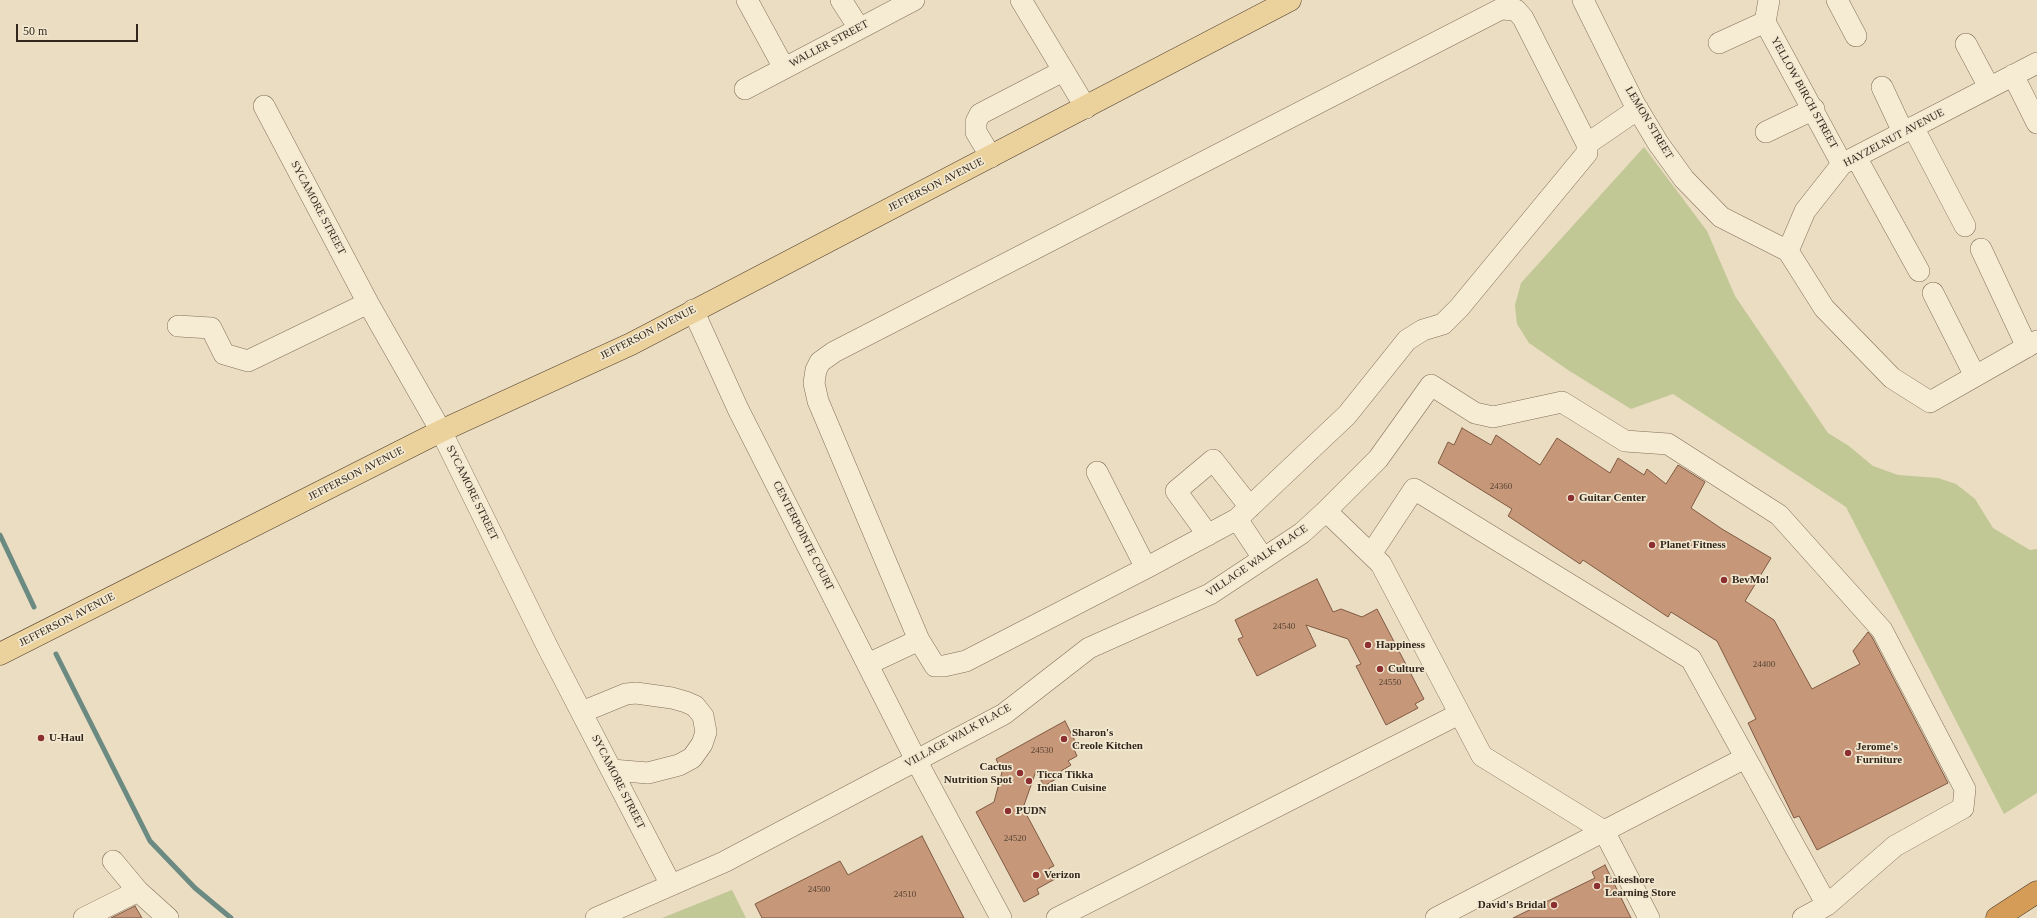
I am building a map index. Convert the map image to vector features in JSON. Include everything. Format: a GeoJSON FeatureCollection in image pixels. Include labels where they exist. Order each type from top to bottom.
{"type":"FeatureCollection","features":[{"type":"Feature","properties":{"kind":"highway"},"geometry":{"type":"LineString","coordinates":[[1997,918],[2037,892]]}},
{"type":"Feature","properties":{"kind":"main road","name":"JEFFERSON AVENUE"},"geometry":{"type":"LineString","coordinates":[[0,654],[441,431],[630,344],[693,310],[1086,108],[1290,0]]}},
{"type":"Feature","properties":{"kind":"street"},"geometry":{"type":"LineString","coordinates":[[747,0],[784,68]]}},
{"type":"Feature","properties":{"kind":"street"},"geometry":{"type":"LineString","coordinates":[[841,0],[859,28]]}},
{"type":"Feature","properties":{"kind":"street","name":"WALLER STREET"},"geometry":{"type":"LineString","coordinates":[[745,89],[914,0]]}},
{"type":"Feature","properties":{"kind":"street"},"geometry":{"type":"LineString","coordinates":[[1021,0],[1086,108]]}},
{"type":"Feature","properties":{"kind":"street","name":"LEMON STREET"},"geometry":{"type":"LineString","coordinates":[[1583,0],[1638,109],[1658,143],[1684,179],[1721,216],[1788,251]]}},
{"type":"Feature","properties":{"kind":"street"},"geometry":{"type":"LineString","coordinates":[[1719,44],[1765,22],[1769,0]]}},
{"type":"Feature","properties":{"kind":"street"},"geometry":{"type":"LineString","coordinates":[[1837,0],[1856,36]]}},
{"type":"Feature","properties":{"kind":"street"},"geometry":{"type":"LineString","coordinates":[[1502,9],[1516,10],[1523,18],[1587,144],[1587,154],[1459,308],[1443,324],[1423,330],[1407,340],[1347,415],[1243,513],[1208,535],[966,661],[944,666],[935,666],[919,640],[818,401],[814,384],[816,370],[820,362],[834,352],[1012,262],[1252,136],[1502,9]]}},
{"type":"Feature","properties":{"kind":"street","name":"YELLOW BIRCH STREET"},"geometry":{"type":"LineString","coordinates":[[1765,22],[1814,109],[1849,160],[1919,271]]}},
{"type":"Feature","properties":{"kind":"street"},"geometry":{"type":"LineString","coordinates":[[1966,44],[1989,87]]}},
{"type":"Feature","properties":{"kind":"street","name":"HAYZELNUT AVENUE"},"geometry":{"type":"LineString","coordinates":[[1788,251],[1805,211],[1849,160],[2037,63]]}},
{"type":"Feature","properties":{"kind":"street"},"geometry":{"type":"LineString","coordinates":[[991,157],[976,132],[976,122],[980,114],[1063,71]]}},
{"type":"Feature","properties":{"kind":"street"},"geometry":{"type":"LineString","coordinates":[[2012,75],[2037,123]]}},
{"type":"Feature","properties":{"kind":"street"},"geometry":{"type":"LineString","coordinates":[[1882,87],[1966,226]]}},
{"type":"Feature","properties":{"kind":"street","name":"SYCAMORE STREET"},"geometry":{"type":"LineString","coordinates":[[264,106],[368,303],[441,431],[582,712],[671,885]]}},
{"type":"Feature","properties":{"kind":"street"},"geometry":{"type":"LineString","coordinates":[[1587,144],[1638,109]]}},
{"type":"Feature","properties":{"kind":"street"},"geometry":{"type":"LineString","coordinates":[[1766,132],[1814,109]]}},
{"type":"Feature","properties":{"kind":"street"},"geometry":{"type":"LineString","coordinates":[[1788,251],[1824,308],[1892,378],[1930,402],[2032,344],[1981,249]]}},
{"type":"Feature","properties":{"kind":"street"},"geometry":{"type":"LineString","coordinates":[[1933,293],[1975,376]]}},
{"type":"Feature","properties":{"kind":"street"},"geometry":{"type":"LineString","coordinates":[[178,326],[211,328],[224,354],[248,361],[368,303]]}},
{"type":"Feature","properties":{"kind":"street","name":"CENTERPOINTE COURT"},"geometry":{"type":"LineString","coordinates":[[693,310],[738,409],[916,760],[1001,918]]}},
{"type":"Feature","properties":{"kind":"street","name":"VILLAGE WALK PLACE"},"geometry":{"type":"LineString","coordinates":[[596,918],[724,862],[1004,714],[1089,648],[1210,594],[1302,533],[1326,511],[1378,459],[1431,385],[1475,413],[1493,417],[1562,402],[1625,441],[1668,444],[1779,515],[1882,630],[1965,789],[1965,802],[1963,808],[1895,846],[1827,905]]}},
{"type":"Feature","properties":{"kind":"street"},"geometry":{"type":"LineString","coordinates":[[1208,535],[1176,490],[1212,460],[1243,513],[1263,558]]}},
{"type":"Feature","properties":{"kind":"street"},"geometry":{"type":"LineString","coordinates":[[1097,472],[1146,568]]}},
{"type":"Feature","properties":{"kind":"street"},"geometry":{"type":"LineString","coordinates":[[1371,554],[1414,489],[1691,659],[1827,905],[1803,918]]}},
{"type":"Feature","properties":{"kind":"street"},"geometry":{"type":"LineString","coordinates":[[1326,511],[1381,564],[1482,756],[1604,831],[1649,918]]}},
{"type":"Feature","properties":{"kind":"street"},"geometry":{"type":"LineString","coordinates":[[868,664],[919,640]]}},
{"type":"Feature","properties":{"kind":"street"},"geometry":{"type":"LineString","coordinates":[[582,712],[626,694],[636,693],[672,698],[686,702],[695,706],[703,716],[706,732],[702,744],[692,758],[679,765],[648,773],[612,770]]}},
{"type":"Feature","properties":{"kind":"street"},"geometry":{"type":"LineString","coordinates":[[1057,918],[1459,714]]}},
{"type":"Feature","properties":{"kind":"street"},"geometry":{"type":"LineString","coordinates":[[1436,918],[1746,758]]}},
{"type":"Feature","properties":{"kind":"street"},"geometry":{"type":"LineString","coordinates":[[113,861],[138,891],[168,918]]}},
{"type":"Feature","properties":{"kind":"street"},"geometry":{"type":"LineString","coordinates":[[84,918],[138,891]]}},
{"type":"Feature","properties":{"kind":"green space"},"geometry":{"type":"Polygon","coordinates":[[[1644,147],[1707,231],[1735,296],[1828,433],[1849,446],[1873,466],[1898,475],[1938,478],[1956,484],[1975,499],[1993,528],[2030,550],[2037,549],[2037,793],[2004,814],[1846,507],[1673,394],[1631,409],[1568,370],[1529,343],[1517,324],[1515,305],[1521,283],[1644,147]]]}},
{"type":"Feature","properties":{"kind":"green space"},"geometry":{"type":"Polygon","coordinates":[[[732,890],[746,918],[662,918],[732,890]]]}},
{"type":"Feature","properties":{"kind":"building"},"geometry":{"type":"Polygon","coordinates":[[[1462,428],[1491,445],[1496,435],[1540,465],[1557,438],[1610,473],[1618,458],[1644,475],[1647,469],[1666,484],[1678,465],[1705,482],[1691,508],[1722,529],[1771,558],[1745,601],[1774,620],[1812,689],[1860,664],[1853,651],[1868,632],[1948,783],[1817,850],[1799,816],[1794,818],[1748,723],[1756,719],[1717,641],[1671,612],[1668,617],[1583,560],[1580,564],[1508,516],[1512,509],[1438,463],[1448,442],[1454,445],[1462,428]]]}},
{"type":"Feature","properties":{"kind":"building"},"geometry":{"type":"Polygon","coordinates":[[[1317,579],[1333,612],[1341,609],[1362,617],[1377,609],[1424,699],[1415,704],[1418,708],[1386,725],[1356,666],[1361,664],[1348,639],[1306,625],[1316,646],[1257,676],[1238,639],[1243,637],[1235,620],[1317,579]]]}},
{"type":"Feature","properties":{"kind":"building"},"geometry":{"type":"Polygon","coordinates":[[[1065,721],[1077,745],[1073,747],[1077,756],[1068,761],[1071,765],[1061,771],[1063,775],[1044,786],[1036,771],[1023,808],[1054,866],[1049,868],[1055,879],[1037,889],[1039,894],[1024,902],[976,812],[994,802],[1002,772],[996,759],[1065,721]]]}},
{"type":"Feature","properties":{"kind":"building"},"geometry":{"type":"Polygon","coordinates":[[[922,836],[964,918],[762,918],[755,904],[840,861],[848,875],[922,836]]]}},
{"type":"Feature","properties":{"kind":"building","name":"Lakeshore Learning Store"},"geometry":{"type":"Polygon","coordinates":[[[1605,865],[1631,918],[1513,918],[1595,878],[1592,872],[1605,865]]]}},
{"type":"Feature","properties":{"kind":"building"},"geometry":{"type":"Polygon","coordinates":[[[135,906],[142,918],[111,918],[135,906]]]}},
{"type":"Feature","properties":{"kind":"waterway"},"geometry":{"type":"LineString","coordinates":[[0,535],[34,607]]}},
{"type":"Feature","properties":{"kind":"waterway"},"geometry":{"type":"LineString","coordinates":[[56,654],[150,841],[195,888],[231,918]]}},
{"type":"Feature","properties":{"kind":"place","name":"Guitar Center"},"geometry":{"type":"Point","coordinates":[1571,498]}},
{"type":"Feature","properties":{"kind":"place","name":"Planet Fitness"},"geometry":{"type":"Point","coordinates":[1652,545]}},
{"type":"Feature","properties":{"kind":"place","name":"BevMo!"},"geometry":{"type":"Point","coordinates":[1724,580]}},
{"type":"Feature","properties":{"kind":"place","name":"Happiness"},"geometry":{"type":"Point","coordinates":[1368,645]}},
{"type":"Feature","properties":{"kind":"place","name":"Culture"},"geometry":{"type":"Point","coordinates":[1380,669]}},
{"type":"Feature","properties":{"kind":"place","name":"U-Haul"},"geometry":{"type":"Point","coordinates":[41,738]}},
{"type":"Feature","properties":{"kind":"place","name":"Sharon's Creole Kitchen"},"geometry":{"type":"Point","coordinates":[1064,739]}},
{"type":"Feature","properties":{"kind":"place","name":"Jerome's Furniture"},"geometry":{"type":"Point","coordinates":[1848,753]}},
{"type":"Feature","properties":{"kind":"place","name":"Cactus Nutrition Spot"},"geometry":{"type":"Point","coordinates":[1020,773]}},
{"type":"Feature","properties":{"kind":"place","name":"Ticca Tikka Indian Cuisine"},"geometry":{"type":"Point","coordinates":[1029,781]}},
{"type":"Feature","properties":{"kind":"place","name":"PUDN"},"geometry":{"type":"Point","coordinates":[1008,811]}},
{"type":"Feature","properties":{"kind":"place","name":"Verizon"},"geometry":{"type":"Point","coordinates":[1036,875]}},
{"type":"Feature","properties":{"kind":"place","name":"Lakeshore Learning Store"},"geometry":{"type":"Point","coordinates":[1597,886]}},
{"type":"Feature","properties":{"kind":"place","name":"David's Bridal"},"geometry":{"type":"Point","coordinates":[1554,905]}}]}
